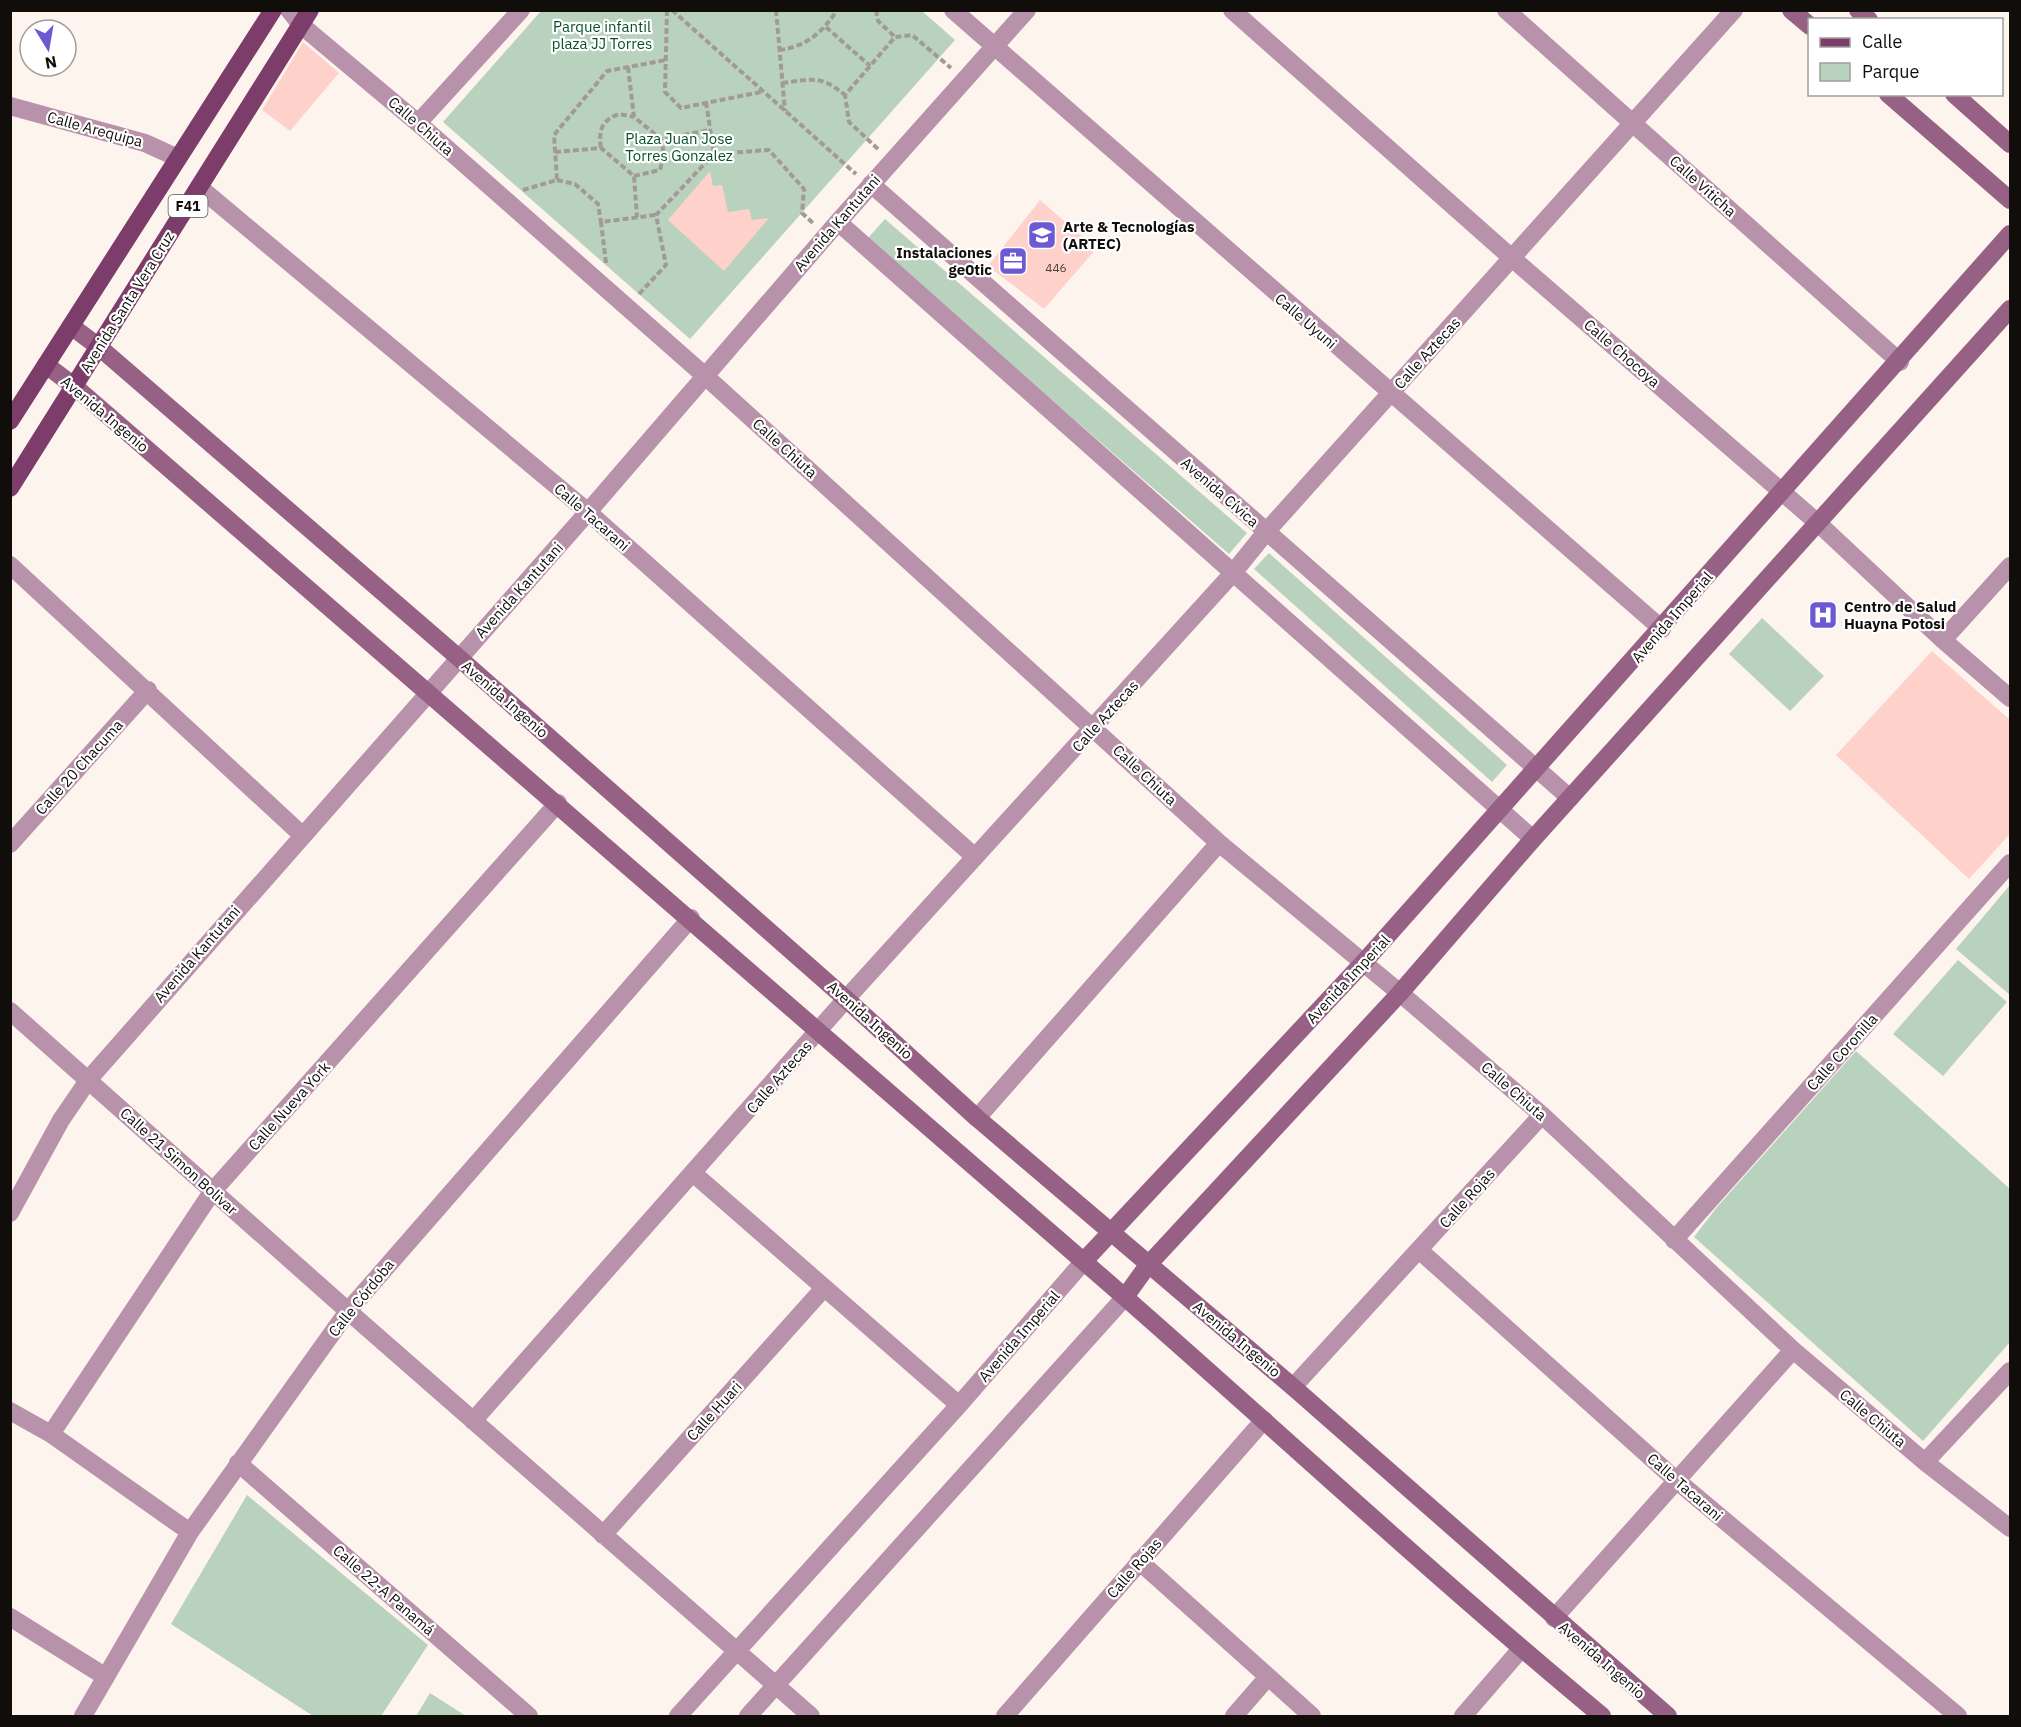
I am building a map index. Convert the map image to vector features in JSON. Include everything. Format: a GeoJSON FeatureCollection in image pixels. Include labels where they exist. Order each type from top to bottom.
{"type":"FeatureCollection","features":[{"type":"Feature","properties":{"kind":"main road","name":"F41"},"geometry":{"type":"LineString","coordinates":[[10,421],[273,10]]}},
{"type":"Feature","properties":{"kind":"main road","name":"Avenida Santa Vera Cruz"},"geometry":{"type":"LineString","coordinates":[[10,488],[306,18]]}},
{"type":"Feature","properties":{"kind":"street","name":"Calle Chiuta"},"geometry":{"type":"LineString","coordinates":[[289,10],[306,18],[418,123],[704,375],[1218,843],[1364,962],[1542,1115],[1793,1350],[1925,1462],[2010,1528]]}},
{"type":"Feature","properties":{"kind":"street"},"geometry":{"type":"LineString","coordinates":[[418,123],[521,10]]}},
{"type":"Feature","properties":{"kind":"street","name":"Calle Uyuni"},"geometry":{"type":"LineString","coordinates":[[953,10],[1390,394],[1662,629]]}},
{"type":"Feature","properties":{"kind":"street","name":"Avenida Kantutani"},"geometry":{"type":"LineString","coordinates":[[10,1213],[61,1120],[88,1078],[588,512],[871,184],[1027,10]]}},
{"type":"Feature","properties":{"kind":"street","name":"Calle Chocoya"},"geometry":{"type":"LineString","coordinates":[[1232,10],[1513,259],[1820,524],[1943,640],[2010,698]]}},
{"type":"Feature","properties":{"kind":"street","name":"Calle Viticha"},"geometry":{"type":"LineString","coordinates":[[1506,10],[1900,362]]}},
{"type":"Feature","properties":{"kind":"street","name":"Calle Aztecas"},"geometry":{"type":"LineString","coordinates":[[473,1421],[694,1174],[846,999],[1094,729],[1233,573],[1266,532],[1734,10]]}},
{"type":"Feature","properties":{"kind":"street"},"geometry":{"type":"LineString","coordinates":[[1791,10],[1808,25]]}},
{"type":"Feature","properties":{"kind":"street"},"geometry":{"type":"LineString","coordinates":[[1890,96],[2010,200]]}},
{"type":"Feature","properties":{"kind":"street"},"geometry":{"type":"LineString","coordinates":[[1956,96],[2010,144]]}},
{"type":"Feature","properties":{"kind":"street","name":"Calle Arequipa"},"geometry":{"type":"LineString","coordinates":[[10,106],[145,143],[178,158]]}},
{"type":"Feature","properties":{"kind":"street","name":"Avenida Cívica"},"geometry":{"type":"LineString","coordinates":[[871,184],[1535,770],[1570,798]]}},
{"type":"Feature","properties":{"kind":"street","name":"Calle Tacarani"},"geometry":{"type":"LineString","coordinates":[[199,187],[588,512],[975,857]]}},
{"type":"Feature","properties":{"kind":"street"},"geometry":{"type":"LineString","coordinates":[[832,229],[1233,573],[1533,839]]}},
{"type":"Feature","properties":{"kind":"street","name":"Avenida Imperial"},"geometry":{"type":"LineString","coordinates":[[678,1716],[735,1650],[959,1405],[1110,1232],[1364,962],[1662,629],[1782,491],[1900,362],[2010,234]]}},
{"type":"Feature","properties":{"kind":"street"},"geometry":{"type":"LineString","coordinates":[[748,1716],[1125,1297],[1148,1265],[1400,993],[1533,839],[1820,524],[2010,309]]}},
{"type":"Feature","properties":{"kind":"street","name":"Avenida Ingenio"},"geometry":{"type":"LineString","coordinates":[[71,326],[99,347],[459,658],[846,999],[977,1118],[1293,1387],[1668,1716]]}},
{"type":"Feature","properties":{"kind":"street","name":"Avenida Ingenio"},"geometry":{"type":"LineString","coordinates":[[46,365],[74,386],[691,918],[1125,1297],[1521,1649],[1602,1716]]}},
{"type":"Feature","properties":{"kind":"street"},"geometry":{"type":"LineString","coordinates":[[10,565],[148,690],[302,835]]}},
{"type":"Feature","properties":{"kind":"street"},"geometry":{"type":"LineString","coordinates":[[1943,640],[2010,566]]}},
{"type":"Feature","properties":{"kind":"street","name":"Calle 20 Chacuma"},"geometry":{"type":"LineString","coordinates":[[10,844],[148,690]]}},
{"type":"Feature","properties":{"kind":"street","name":"Calle Nueva York"},"geometry":{"type":"LineString","coordinates":[[51,1434],[212,1192],[558,803]]}},
{"type":"Feature","properties":{"kind":"street"},"geometry":{"type":"LineString","coordinates":[[977,1118],[1218,843]]}},
{"type":"Feature","properties":{"kind":"street","name":"Calle Coronilla"},"geometry":{"type":"LineString","coordinates":[[1674,1240],[2010,863]]}},
{"type":"Feature","properties":{"kind":"street","name":"Calle Córdoba"},"geometry":{"type":"LineString","coordinates":[[83,1716],[190,1532],[348,1311],[691,918]]}},
{"type":"Feature","properties":{"kind":"street","name":"Calle 21 Simon Bolivar"},"geometry":{"type":"LineString","coordinates":[[10,1011],[88,1078],[212,1192],[812,1716]]}},
{"type":"Feature","properties":{"kind":"street","name":"Calle Rojas"},"geometry":{"type":"LineString","coordinates":[[1293,1387],[1542,1115]]}},
{"type":"Feature","properties":{"kind":"street"},"geometry":{"type":"LineString","coordinates":[[694,1174],[959,1405]]}},
{"type":"Feature","properties":{"kind":"street","name":"Calle Tacarani"},"geometry":{"type":"LineString","coordinates":[[1419,1250],[1676,1480],[1958,1716]]}},
{"type":"Feature","properties":{"kind":"street","name":"Calle Huari"},"geometry":{"type":"LineString","coordinates":[[603,1535],[824,1288]]}},
{"type":"Feature","properties":{"kind":"street"},"geometry":{"type":"LineString","coordinates":[[1554,1618],[1793,1350]]}},
{"type":"Feature","properties":{"kind":"street"},"geometry":{"type":"LineString","coordinates":[[1925,1462],[2010,1371]]}},
{"type":"Feature","properties":{"kind":"street"},"geometry":{"type":"LineString","coordinates":[[10,1411],[51,1434],[190,1532]]}},
{"type":"Feature","properties":{"kind":"street","name":"Calle Rojas"},"geometry":{"type":"LineString","coordinates":[[1005,1716],[1264,1420]]}},
{"type":"Feature","properties":{"kind":"street","name":"Calle 22-A Panamá"},"geometry":{"type":"LineString","coordinates":[[238,1462],[529,1716]]}},
{"type":"Feature","properties":{"kind":"street"},"geometry":{"type":"LineString","coordinates":[[1139,1561],[1312,1716]]}},
{"type":"Feature","properties":{"kind":"street"},"geometry":{"type":"LineString","coordinates":[[10,1617],[106,1677]]}},
{"type":"Feature","properties":{"kind":"street"},"geometry":{"type":"LineString","coordinates":[[1463,1716],[1521,1649]]}},
{"type":"Feature","properties":{"kind":"street"},"geometry":{"type":"LineString","coordinates":[[1234,1716],[1268,1677]]}},
{"type":"Feature","properties":{"kind":"path"},"geometry":{"type":"LineString","coordinates":[[668,10],[665,92],[681,108],[762,92]]}},
{"type":"Feature","properties":{"kind":"path"},"geometry":{"type":"LineString","coordinates":[[672,10],[844,166],[871,184]]}},
{"type":"Feature","properties":{"kind":"path"},"geometry":{"type":"LineString","coordinates":[[776,10],[785,112]]}},
{"type":"Feature","properties":{"kind":"path"},"geometry":{"type":"LineString","coordinates":[[779,50],[808,42],[826,27],[837,10]]}},
{"type":"Feature","properties":{"kind":"path"},"geometry":{"type":"LineString","coordinates":[[876,10],[878,21],[895,37]]}},
{"type":"Feature","properties":{"kind":"path"},"geometry":{"type":"LineString","coordinates":[[826,27],[870,66]]}},
{"type":"Feature","properties":{"kind":"path"},"geometry":{"type":"LineString","coordinates":[[845,95],[895,37],[912,35],[965,79]]}},
{"type":"Feature","properties":{"kind":"path"},"geometry":{"type":"LineString","coordinates":[[557,180],[554,135],[607,71],[666,60]]}},
{"type":"Feature","properties":{"kind":"path"},"geometry":{"type":"LineString","coordinates":[[628,67],[634,117]]}},
{"type":"Feature","properties":{"kind":"path"},"geometry":{"type":"LineString","coordinates":[[783,83],[818,78],[830,82],[845,95],[849,122],[891,162]]}},
{"type":"Feature","properties":{"kind":"path"},"geometry":{"type":"LineString","coordinates":[[706,102],[714,154]]}},
{"type":"Feature","properties":{"kind":"path"},"geometry":{"type":"LineString","coordinates":[[601,148],[601,129],[604,121],[619,114],[634,117],[661,139],[664,154],[660,170],[634,176]]}},
{"type":"Feature","properties":{"kind":"path"},"geometry":{"type":"LineString","coordinates":[[661,139],[710,130]]}},
{"type":"Feature","properties":{"kind":"path"},"geometry":{"type":"LineString","coordinates":[[555,152],[601,148],[634,176],[637,217]]}},
{"type":"Feature","properties":{"kind":"path"},"geometry":{"type":"LineString","coordinates":[[600,222],[656,215],[714,154],[769,150],[804,189],[802,213],[832,229]]}},
{"type":"Feature","properties":{"kind":"path"},"geometry":{"type":"LineString","coordinates":[[509,203],[521,190],[557,180],[575,184],[598,204],[606,265],[594,278]]}},
{"type":"Feature","properties":{"kind":"path"},"geometry":{"type":"LineString","coordinates":[[628,307],[666,265],[656,215]]}},
{"type":"Feature","properties":{"kind":"green space","name":"Plaza Juan Jose Torres Gonzalez"},"geometry":{"type":"Polygon","coordinates":[[[541,11],[922,11],[955,40],[690,339],[443,122],[541,11]]]}},
{"type":"Feature","properties":{"kind":"green space"},"geometry":{"type":"Polygon","coordinates":[[[885,219],[1247,533],[1229,554],[867,239],[885,219]]]}},
{"type":"Feature","properties":{"kind":"green space"},"geometry":{"type":"Polygon","coordinates":[[[1269,553],[1507,765],[1492,782],[1254,569],[1269,553]]]}},
{"type":"Feature","properties":{"kind":"green space"},"geometry":{"type":"Polygon","coordinates":[[[1762,618],[1824,676],[1790,711],[1729,654],[1762,618]]]}},
{"type":"Feature","properties":{"kind":"green space"},"geometry":{"type":"Polygon","coordinates":[[[2010,885],[2010,995],[1956,949],[2010,885]]]}},
{"type":"Feature","properties":{"kind":"green space"},"geometry":{"type":"Polygon","coordinates":[[[1958,960],[2007,1002],[1943,1076],[1893,1034],[1958,960]]]}},
{"type":"Feature","properties":{"kind":"green space"},"geometry":{"type":"Polygon","coordinates":[[[1856,1051],[2010,1189],[2010,1342],[1923,1441],[1694,1237],[1717,1207],[1856,1051]]]}},
{"type":"Feature","properties":{"kind":"green space"},"geometry":{"type":"Polygon","coordinates":[[[247,1495],[428,1645],[381,1716],[313,1716],[171,1624],[247,1495]]]}},
{"type":"Feature","properties":{"kind":"green space"},"geometry":{"type":"Polygon","coordinates":[[[430,1693],[466,1716],[416,1716],[430,1693]]]}},
{"type":"Feature","properties":{"kind":"building"},"geometry":{"type":"Polygon","coordinates":[[[303,42],[339,73],[290,131],[262,110],[303,42]]]}},
{"type":"Feature","properties":{"kind":"building"},"geometry":{"type":"Polygon","coordinates":[[[710,171],[713,186],[722,185],[728,212],[749,209],[752,220],[769,218],[724,271],[668,220],[710,171]]]}},
{"type":"Feature","properties":{"kind":"building"},"geometry":{"type":"Polygon","coordinates":[[[1040,200],[1096,249],[1044,309],[988,266],[1040,200]]]}},
{"type":"Feature","properties":{"kind":"building"},"geometry":{"type":"Polygon","coordinates":[[[1932,651],[2010,720],[2010,834],[1969,879],[1836,755],[1932,651]]]}},
{"type":"Feature","properties":{"kind":"place","name":"Arte & Tecnologías (ARTEC)"},"geometry":{"type":"Point","coordinates":[1042,235]}},
{"type":"Feature","properties":{"kind":"place","name":"Instalaciones ge0tic"},"geometry":{"type":"Point","coordinates":[1013,261]}},
{"type":"Feature","properties":{"kind":"place","name":"Centro de Salud Huayna Potosi"},"geometry":{"type":"Point","coordinates":[1823,615]}},
{"type":"Feature","properties":{"kind":"park label","name":"Parque infantil plaza JJ Torres"},"geometry":{"type":"Point","coordinates":[602,34]}}]}
